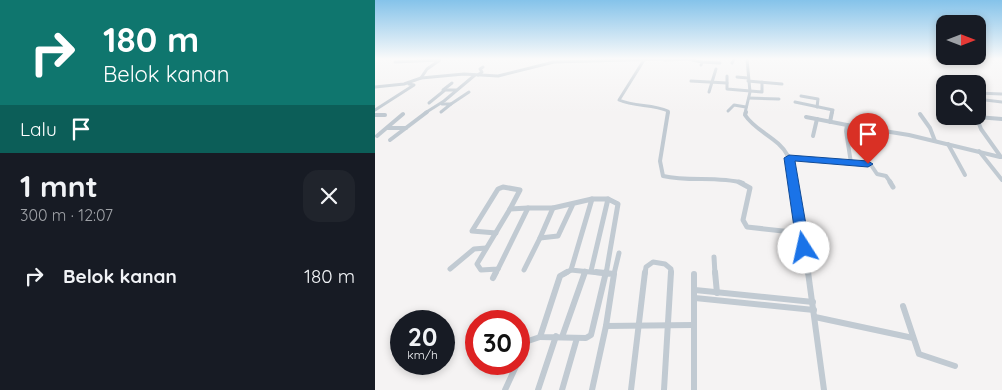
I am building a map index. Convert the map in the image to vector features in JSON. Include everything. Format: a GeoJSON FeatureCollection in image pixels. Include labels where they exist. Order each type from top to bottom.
{"type":"FeatureCollection","features":[{"type":"Feature","properties":{"kind":"street"},"geometry":{"type":"LineString","coordinates":[[375,87],[408,83],[421,78],[436,77]]}},
{"type":"Feature","properties":{"kind":"street"},"geometry":{"type":"LineString","coordinates":[[390,140],[441,104],[473,77]]}},
{"type":"Feature","properties":{"kind":"street"},"geometry":{"type":"LineString","coordinates":[[635,77],[626,86],[619,100],[627,103],[654,106],[668,111],[662,144],[661,170],[663,176],[703,180],[731,180],[746,184],[750,188],[743,220],[747,227],[801,233]]}},
{"type":"Feature","properties":{"kind":"street"},"geometry":{"type":"LineString","coordinates":[[709,92],[710,82],[715,77]]}},
{"type":"Feature","properties":{"kind":"street"},"geometry":{"type":"LineString","coordinates":[[727,77],[727,89],[749,95],[779,99]]}},
{"type":"Feature","properties":{"kind":"street"},"geometry":{"type":"LineString","coordinates":[[738,77],[782,84]]}},
{"type":"Feature","properties":{"kind":"street"},"geometry":{"type":"LineString","coordinates":[[691,80],[700,79],[710,82],[727,83]]}},
{"type":"Feature","properties":{"kind":"street"},"geometry":{"type":"LineString","coordinates":[[748,79],[749,95],[745,115],[750,124],[781,147],[789,158],[815,313],[824,390]]}},
{"type":"Feature","properties":{"kind":"street"},"geometry":{"type":"LineString","coordinates":[[749,95],[763,92],[763,82]]}},
{"type":"Feature","properties":{"kind":"street"},"geometry":{"type":"LineString","coordinates":[[375,110],[413,85],[408,83]]}},
{"type":"Feature","properties":{"kind":"street"},"geometry":{"type":"LineString","coordinates":[[429,103],[452,83]]}},
{"type":"Feature","properties":{"kind":"street"},"geometry":{"type":"LineString","coordinates":[[445,90],[456,90]]}},
{"type":"Feature","properties":{"kind":"street"},"geometry":{"type":"LineString","coordinates":[[441,112],[469,92]]}},
{"type":"Feature","properties":{"kind":"street"},"geometry":{"type":"LineString","coordinates":[[986,93],[1002,94]]}},
{"type":"Feature","properties":{"kind":"street"},"geometry":{"type":"LineString","coordinates":[[801,96],[817,99],[817,107]]}},
{"type":"Feature","properties":{"kind":"street"},"geometry":{"type":"LineString","coordinates":[[986,100],[1002,102]]}},
{"type":"Feature","properties":{"kind":"street"},"geometry":{"type":"LineString","coordinates":[[795,102],[833,110],[831,122]]}},
{"type":"Feature","properties":{"kind":"street"},"geometry":{"type":"LineString","coordinates":[[441,104],[451,104]]}},
{"type":"Feature","properties":{"kind":"street"},"geometry":{"type":"LineString","coordinates":[[728,112],[734,105],[746,107]]}},
{"type":"Feature","properties":{"kind":"street"},"geometry":{"type":"LineString","coordinates":[[377,136],[403,114]]}},
{"type":"Feature","properties":{"kind":"street"},"geometry":{"type":"LineString","coordinates":[[920,114],[930,128],[935,141]]}},
{"type":"Feature","properties":{"kind":"street"},"geometry":{"type":"LineString","coordinates":[[375,115],[385,115]]}},
{"type":"Feature","properties":{"kind":"street"},"geometry":{"type":"LineString","coordinates":[[805,118],[935,141],[1001,157]]}},
{"type":"Feature","properties":{"kind":"street"},"geometry":{"type":"LineString","coordinates":[[986,118],[1002,119]]}},
{"type":"Feature","properties":{"kind":"street"},"geometry":{"type":"LineString","coordinates":[[813,136],[817,119]]}},
{"type":"Feature","properties":{"kind":"street"},"geometry":{"type":"LineString","coordinates":[[847,125],[846,131],[851,163]]}},
{"type":"Feature","properties":{"kind":"street"},"geometry":{"type":"LineString","coordinates":[[980,125],[1001,157]]}},
{"type":"Feature","properties":{"kind":"street"},"geometry":{"type":"LineString","coordinates":[[387,128],[406,128]]}},
{"type":"Feature","properties":{"kind":"street"},"geometry":{"type":"LineString","coordinates":[[948,144],[965,174]]}},
{"type":"Feature","properties":{"kind":"street"},"geometry":{"type":"LineString","coordinates":[[979,151],[1002,180]]}},
{"type":"Feature","properties":{"kind":"street"},"geometry":{"type":"LineString","coordinates":[[789,158],[871,165],[876,173],[886,176],[893,187]]}},
{"type":"Feature","properties":{"kind":"street"},"geometry":{"type":"LineString","coordinates":[[496,233],[473,230],[498,189],[520,190],[510,209],[496,233],[486,248],[477,265],[481,270],[498,270]]}},
{"type":"Feature","properties":{"kind":"street"},"geometry":{"type":"LineString","coordinates":[[539,390],[559,337],[588,271],[608,199]]}},
{"type":"Feature","properties":{"kind":"street"},"geometry":{"type":"LineString","coordinates":[[510,209],[553,208],[592,200],[608,199],[618,204],[606,272],[591,335],[589,337],[577,338],[530,338]]}},
{"type":"Feature","properties":{"kind":"street"},"geometry":{"type":"LineString","coordinates":[[571,270],[592,200]]}},
{"type":"Feature","properties":{"kind":"street"},"geometry":{"type":"LineString","coordinates":[[540,238],[555,238],[558,236],[573,204]]}},
{"type":"Feature","properties":{"kind":"street"},"geometry":{"type":"LineString","coordinates":[[493,278],[528,208]]}},
{"type":"Feature","properties":{"kind":"street"},"geometry":{"type":"LineString","coordinates":[[524,270],[553,208]]}},
{"type":"Feature","properties":{"kind":"street"},"geometry":{"type":"LineString","coordinates":[[449,269],[474,249],[486,248]]}},
{"type":"Feature","properties":{"kind":"street"},"geometry":{"type":"LineString","coordinates":[[592,390],[619,253]]}},
{"type":"Feature","properties":{"kind":"street"},"geometry":{"type":"LineString","coordinates":[[714,257],[717,294]]}},
{"type":"Feature","properties":{"kind":"street"},"geometry":{"type":"LineString","coordinates":[[631,390],[637,325],[646,267],[653,262],[665,264],[671,269],[664,390]]}},
{"type":"Feature","properties":{"kind":"street"},"geometry":{"type":"LineString","coordinates":[[540,337],[560,276],[571,270],[614,274]]}},
{"type":"Feature","properties":{"kind":"street"},"geometry":{"type":"LineString","coordinates":[[694,274],[694,390]]}},
{"type":"Feature","properties":{"kind":"street"},"geometry":{"type":"LineString","coordinates":[[695,294],[813,302]]}},
{"type":"Feature","properties":{"kind":"street"},"geometry":{"type":"LineString","coordinates":[[695,294],[815,313],[913,338]]}},
{"type":"Feature","properties":{"kind":"street"},"geometry":{"type":"LineString","coordinates":[[903,306],[919,354],[955,366]]}},
{"type":"Feature","properties":{"kind":"street"},"geometry":{"type":"LineString","coordinates":[[606,326],[693,325]]}},
{"type":"Feature","properties":{"kind":"street"},"geometry":{"type":"LineString","coordinates":[[562,390],[577,338]]}},
{"type":"Feature","properties":{"kind":"street"},"geometry":{"type":"LineString","coordinates":[[505,390],[512,375]]}},
{"type":"Feature","properties":{"kind":"route"},"geometry":{"type":"LineString","coordinates":[[804,248],[789,158],[868,164]]}}]}
